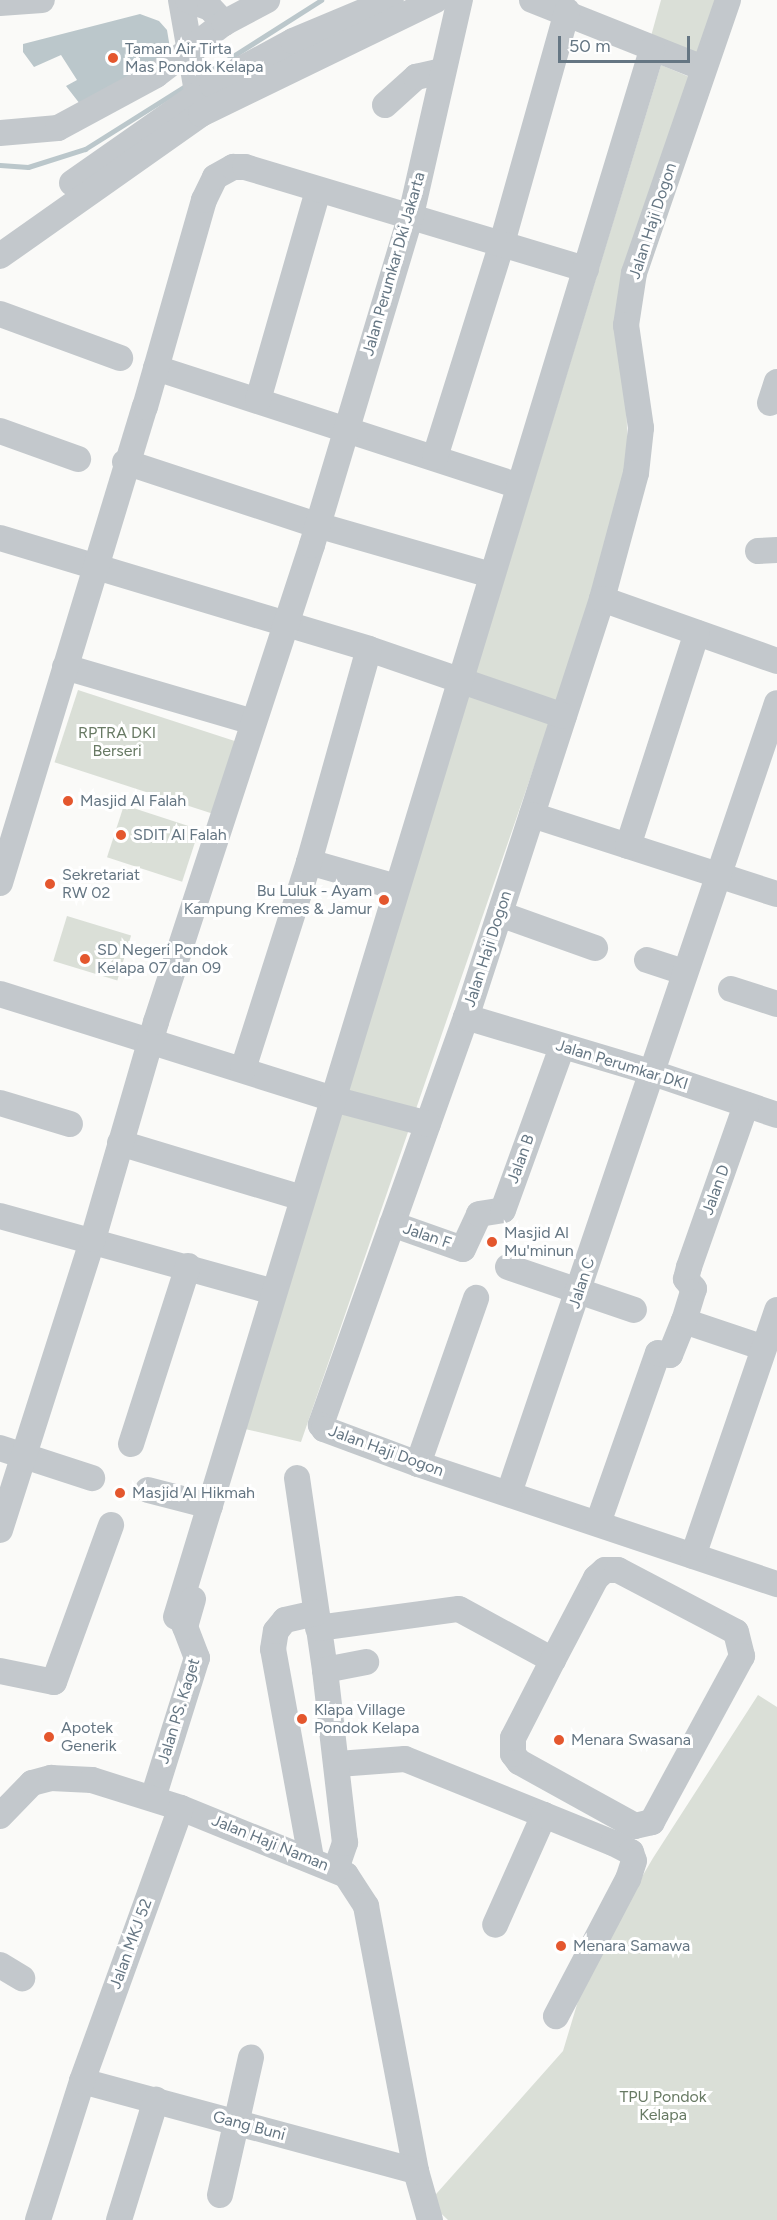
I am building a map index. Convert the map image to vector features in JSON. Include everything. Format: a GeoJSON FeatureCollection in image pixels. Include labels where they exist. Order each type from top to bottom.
{"type":"FeatureCollection","features":[{"type":"Feature","properties":{"kind":"street"},"geometry":{"type":"LineString","coordinates":[[0,3],[42,0]]}},
{"type":"Feature","properties":{"kind":"street"},"geometry":{"type":"LineString","coordinates":[[181,0],[194,82]]}},
{"type":"Feature","properties":{"kind":"street"},"geometry":{"type":"LineString","coordinates":[[188,0],[210,8],[224,23]]}},
{"type":"Feature","properties":{"kind":"street"},"geometry":{"type":"LineString","coordinates":[[2,248],[194,82],[224,23],[267,0]]}},
{"type":"Feature","properties":{"kind":"street"},"geometry":{"type":"LineString","coordinates":[[326,41],[350,0]]}},
{"type":"Feature","properties":{"kind":"street"},"geometry":{"type":"LineString","coordinates":[[326,41],[391,0]]}},
{"type":"Feature","properties":{"kind":"street"},"geometry":{"type":"LineString","coordinates":[[0,133],[58,128],[156,75],[194,82],[326,41],[436,0]]}},
{"type":"Feature","properties":{"kind":"street","name":"Jalan Perumkar Dki Jakarta"},"geometry":{"type":"LineString","coordinates":[[0,1530],[11,1452],[93,1239],[150,1041],[253,722],[287,626],[411,215],[441,71],[460,0]]}},
{"type":"Feature","properties":{"kind":"street"},"geometry":{"type":"LineString","coordinates":[[532,0],[567,11],[652,50],[703,68]]}},
{"type":"Feature","properties":{"kind":"street","name":"Jalan Haji Dogon"},"geometry":{"type":"LineString","coordinates":[[728,0],[634,273],[626,325],[641,428],[636,473],[602,600],[466,1017],[321,1425],[324,1430],[418,1464],[777,1584]]}},
{"type":"Feature","properties":{"kind":"street"},"geometry":{"type":"LineString","coordinates":[[435,457],[502,243],[567,11]]}},
{"type":"Feature","properties":{"kind":"street"},"geometry":{"type":"LineString","coordinates":[[148,1490],[216,1507],[302,1198],[652,50]]}},
{"type":"Feature","properties":{"kind":"street"},"geometry":{"type":"LineString","coordinates":[[385,105],[416,77],[441,71]]}},
{"type":"Feature","properties":{"kind":"street"},"geometry":{"type":"LineString","coordinates":[[0,883],[125,462],[156,368],[204,201],[215,177],[233,167],[245,167],[318,191],[411,215],[586,269]]}},
{"type":"Feature","properties":{"kind":"street"},"geometry":{"type":"LineString","coordinates":[[258,400],[318,191]]}},
{"type":"Feature","properties":{"kind":"street"},"geometry":{"type":"LineString","coordinates":[[0,314],[120,358]]}},
{"type":"Feature","properties":{"kind":"street"},"geometry":{"type":"LineString","coordinates":[[156,368],[346,427],[519,486]]}},
{"type":"Feature","properties":{"kind":"street"},"geometry":{"type":"LineString","coordinates":[[0,431],[78,459]]}},
{"type":"Feature","properties":{"kind":"street"},"geometry":{"type":"LineString","coordinates":[[125,462],[317,525],[492,575]]}},
{"type":"Feature","properties":{"kind":"street"},"geometry":{"type":"LineString","coordinates":[[0,538],[95,564],[287,626],[369,649],[564,716]]}},
{"type":"Feature","properties":{"kind":"street"},"geometry":{"type":"LineString","coordinates":[[602,600],[777,661]]}},
{"type":"Feature","properties":{"kind":"street"},"geometry":{"type":"LineString","coordinates":[[628,846],[697,633]]}},
{"type":"Feature","properties":{"kind":"street"},"geometry":{"type":"LineString","coordinates":[[243,1070],[309,862],[369,649]]}},
{"type":"Feature","properties":{"kind":"street"},"geometry":{"type":"LineString","coordinates":[[65,668],[253,722]]}},
{"type":"Feature","properties":{"kind":"street","name":"Jalan C"},"geometry":{"type":"LineString","coordinates":[[509,1493],[580,1291],[650,1072],[777,703]]}},
{"type":"Feature","properties":{"kind":"street"},"geometry":{"type":"LineString","coordinates":[[532,815],[718,873],[777,894]]}},
{"type":"Feature","properties":{"kind":"street"},"geometry":{"type":"LineString","coordinates":[[309,862],[397,887]]}},
{"type":"Feature","properties":{"kind":"street"},"geometry":{"type":"LineString","coordinates":[[500,914],[595,948]]}},
{"type":"Feature","properties":{"kind":"street"},"geometry":{"type":"LineString","coordinates":[[647,960],[684,972]]}},
{"type":"Feature","properties":{"kind":"street"},"geometry":{"type":"LineString","coordinates":[[731,989],[777,1005]]}},
{"type":"Feature","properties":{"kind":"street"},"geometry":{"type":"LineString","coordinates":[[0,994],[333,1099],[428,1124]]}},
{"type":"Feature","properties":{"kind":"street","name":"Jalan Perumkar DKI"},"geometry":{"type":"LineString","coordinates":[[466,1017],[650,1072],[777,1115]]}},
{"type":"Feature","properties":{"kind":"street","name":"Jalan B"},"geometry":{"type":"LineString","coordinates":[[463,1249],[479,1214],[503,1210],[562,1047]]}},
{"type":"Feature","properties":{"kind":"street"},"geometry":{"type":"LineString","coordinates":[[0,1103],[70,1124]]}},
{"type":"Feature","properties":{"kind":"street","name":"Jalan D"},"geometry":{"type":"LineString","coordinates":[[684,1321],[694,1289],[686,1280],[687,1274],[746,1105]]}},
{"type":"Feature","properties":{"kind":"street"},"geometry":{"type":"LineString","coordinates":[[120,1143],[302,1198]]}},
{"type":"Feature","properties":{"kind":"street"},"geometry":{"type":"LineString","coordinates":[[0,1216],[93,1239],[274,1292]]}},
{"type":"Feature","properties":{"kind":"street","name":"Jalan F"},"geometry":{"type":"LineString","coordinates":[[392,1224],[463,1249]]}},
{"type":"Feature","properties":{"kind":"street"},"geometry":{"type":"LineString","coordinates":[[132,1444],[188,1266]]}},
{"type":"Feature","properties":{"kind":"street"},"geometry":{"type":"LineString","coordinates":[[508,1267],[634,1310]]}},
{"type":"Feature","properties":{"kind":"street"},"geometry":{"type":"LineString","coordinates":[[418,1464],[476,1298]]}},
{"type":"Feature","properties":{"kind":"street"},"geometry":{"type":"LineString","coordinates":[[693,1556],[777,1310]]}},
{"type":"Feature","properties":{"kind":"street"},"geometry":{"type":"LineString","coordinates":[[598,1523],[658,1353],[670,1354],[684,1321],[764,1348]]}},
{"type":"Feature","properties":{"kind":"street"},"geometry":{"type":"LineString","coordinates":[[11,1452],[92,1478]]}},
{"type":"Feature","properties":{"kind":"street"},"geometry":{"type":"LineString","coordinates":[[297,1478],[338,1764],[345,1843],[336,1869]]}},
{"type":"Feature","properties":{"kind":"street","name":"Jalan PS. Kaget"},"geometry":{"type":"LineString","coordinates":[[153,1798],[198,1654],[181,1622],[216,1507]]}},
{"type":"Feature","properties":{"kind":"street"},"geometry":{"type":"LineString","coordinates":[[0,1671],[54,1682],[111,1525]]}},
{"type":"Feature","properties":{"kind":"street"},"geometry":{"type":"LineString","coordinates":[[605,1570],[618,1570],[736,1632],[742,1656],[651,1822],[635,1826],[519,1762],[513,1754],[513,1738],[553,1660],[596,1578],[605,1570]]}},
{"type":"Feature","properties":{"kind":"street"},"geometry":{"type":"LineString","coordinates":[[311,1858],[273,1649],[276,1631],[285,1620],[317,1621],[459,1609],[553,1660]]}},
{"type":"Feature","properties":{"kind":"street"},"geometry":{"type":"LineString","coordinates":[[325,1670],[366,1662]]}},
{"type":"Feature","properties":{"kind":"street"},"geometry":{"type":"LineString","coordinates":[[338,1764],[405,1759],[631,1852],[634,1861],[628,1880],[556,2016]]}},
{"type":"Feature","properties":{"kind":"street","name":"Jalan Haji Naman"},"geometry":{"type":"LineString","coordinates":[[0,1816],[32,1783],[51,1778],[92,1780],[153,1798],[311,1858],[336,1869],[355,1884],[366,1906],[416,2171],[430,2220]]}},
{"type":"Feature","properties":{"kind":"street","name":"Jalan MKJ 52"},"geometry":{"type":"LineString","coordinates":[[38,2220],[82,2080],[181,1808]]}},
{"type":"Feature","properties":{"kind":"street"},"geometry":{"type":"LineString","coordinates":[[495,1925],[544,1815]]}},
{"type":"Feature","properties":{"kind":"street"},"geometry":{"type":"LineString","coordinates":[[0,1965],[22,1978]]}},
{"type":"Feature","properties":{"kind":"street"},"geometry":{"type":"LineString","coordinates":[[220,2195],[234,2122],[252,2057]]}},
{"type":"Feature","properties":{"kind":"street","name":"Gang Buni"},"geometry":{"type":"LineString","coordinates":[[82,2080],[416,2171]]}},
{"type":"Feature","properties":{"kind":"street"},"geometry":{"type":"LineString","coordinates":[[119,2220],[156,2100]]}},
{"type":"Feature","properties":{"kind":"green space"},"geometry":{"type":"Polygon","coordinates":[[[661,0],[723,0],[698,65],[648,47],[661,0]]]}},
{"type":"Feature","properties":{"kind":"green space"},"geometry":{"type":"Polygon","coordinates":[[[661,65],[692,78],[623,273],[628,468],[590,605],[301,1442],[245,1429],[661,65]]]}},
{"type":"Feature","properties":{"kind":"green space","name":"RPTRA DKI Berseri"},"geometry":{"type":"Polygon","coordinates":[[[78,690],[238,742],[214,814],[55,762],[78,690]]]}},
{"type":"Feature","properties":{"kind":"green space"},"geometry":{"type":"Polygon","coordinates":[[[124,805],[199,829],[182,882],[107,857],[124,805]]]}},
{"type":"Feature","properties":{"kind":"green space"},"geometry":{"type":"Polygon","coordinates":[[[67,916],[131,936],[117,981],[53,961],[67,916]]]}},
{"type":"Feature","properties":{"kind":"green space","name":"TPU Pondok Kelapa"},"geometry":{"type":"Polygon","coordinates":[[[758,1695],[777,1707],[777,2220],[448,2220],[429,2202],[563,2051],[587,1971],[653,1858],[758,1695]]]}},
{"type":"Feature","properties":{"kind":"shaded area","name":"Taman Air Tirta Mas Pondok Kelapa"},"geometry":{"type":"Polygon","coordinates":[[[140,14],[159,21],[167,30],[170,48],[165,56],[80,104],[66,86],[77,80],[61,55],[34,67],[23,52],[23,44],[140,14]]]}},
{"type":"Feature","properties":{"kind":"waterway"},"geometry":{"type":"LineString","coordinates":[[203,75],[321,0]]}},
{"type":"Feature","properties":{"kind":"waterway"},"geometry":{"type":"LineString","coordinates":[[0,165],[28,167],[85,149],[187,85]]}},
{"type":"Feature","properties":{"kind":"place","name":"Taman Air Tirta Mas Pondok Kelapa"},"geometry":{"type":"Point","coordinates":[113,58]}},
{"type":"Feature","properties":{"kind":"place","name":"Masjid Al Falah"},"geometry":{"type":"Point","coordinates":[68,801]}},
{"type":"Feature","properties":{"kind":"place","name":"SDIT Al Falah"},"geometry":{"type":"Point","coordinates":[121,835]}},
{"type":"Feature","properties":{"kind":"place","name":"Sekretariat RW 02"},"geometry":{"type":"Point","coordinates":[50,884]}},
{"type":"Feature","properties":{"kind":"place","name":"Bu Luluk - Ayam Kampung Kremes & Jamur"},"geometry":{"type":"Point","coordinates":[384,900]}},
{"type":"Feature","properties":{"kind":"place","name":"SD Negeri Pondok Kelapa 07 dan 09"},"geometry":{"type":"Point","coordinates":[85,959]}},
{"type":"Feature","properties":{"kind":"place","name":"Masjid Al Mu'minun"},"geometry":{"type":"Point","coordinates":[492,1242]}},
{"type":"Feature","properties":{"kind":"place","name":"Masjid Al Hikmah"},"geometry":{"type":"Point","coordinates":[120,1493]}},
{"type":"Feature","properties":{"kind":"place","name":"Klapa Village Pondok Kelapa"},"geometry":{"type":"Point","coordinates":[302,1719]}},
{"type":"Feature","properties":{"kind":"place","name":"Apotek Generik"},"geometry":{"type":"Point","coordinates":[49,1737]}},
{"type":"Feature","properties":{"kind":"place","name":"Menara Swasana"},"geometry":{"type":"Point","coordinates":[559,1740]}},
{"type":"Feature","properties":{"kind":"place","name":"Menara Samawa"},"geometry":{"type":"Point","coordinates":[561,1946]}}]}
